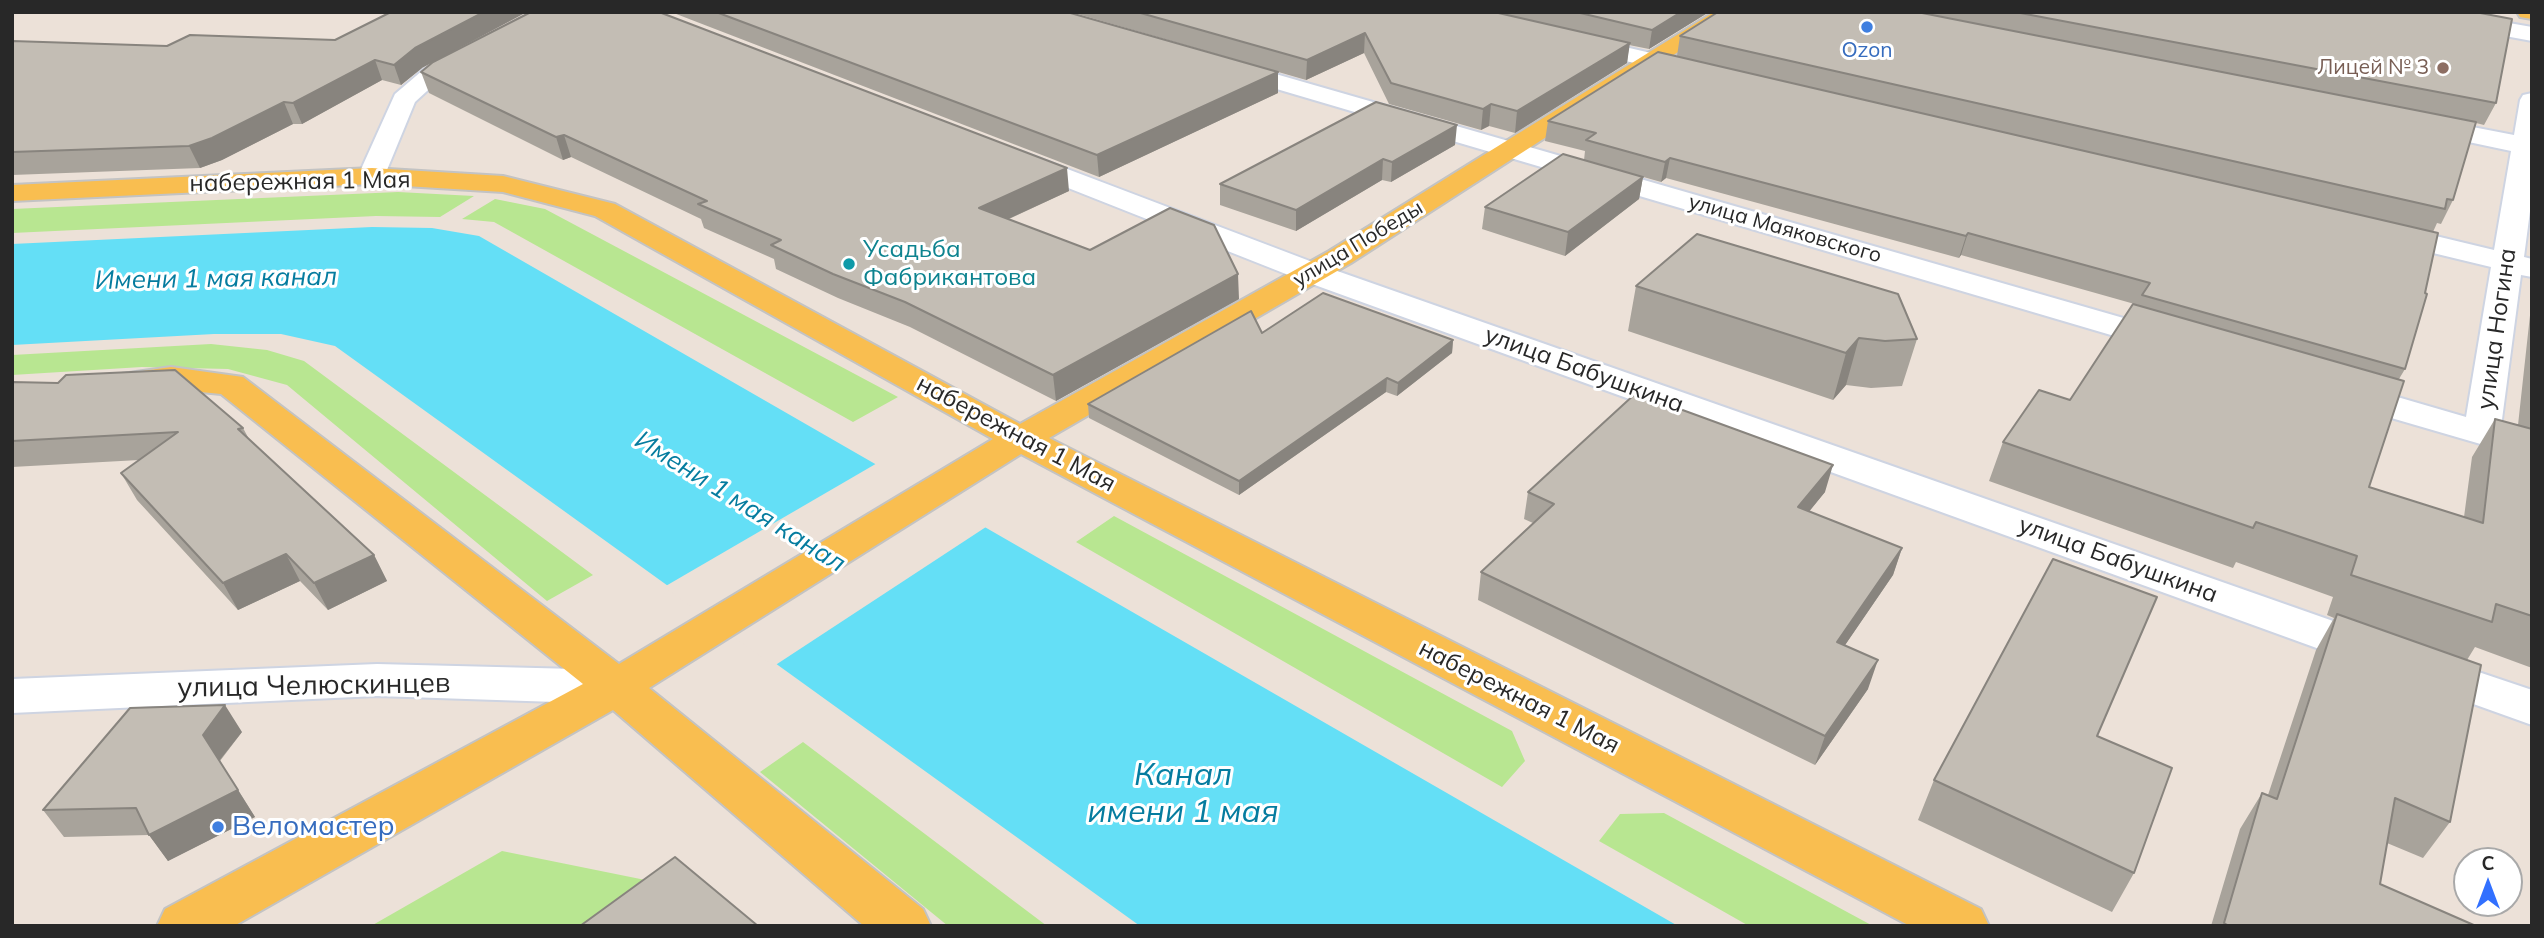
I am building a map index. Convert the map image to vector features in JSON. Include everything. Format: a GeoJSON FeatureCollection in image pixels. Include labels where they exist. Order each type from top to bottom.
{"type":"FeatureCollection","features":[{"type":"Feature","properties":{"kind":"main road","name":"улица Победы"},"geometry":{"type":"LineString","coordinates":[[185,926],[616,687],[980,462],[1312,272],[1729,12]]}},
{"type":"Feature","properties":{"kind":"main road","name":"набережная 1 Мая"},"geometry":{"type":"LineString","coordinates":[[12,193],[372,176],[503,184],[606,210],[1021,439],[1961,926]]}},
{"type":"Feature","properties":{"kind":"main road"},"geometry":{"type":"LineString","coordinates":[[105,382],[171,378],[231,384],[616,687],[903,926]]}},
{"type":"Feature","properties":{"kind":"street"},"geometry":{"type":"LineString","coordinates":[[372,176],[404,99],[431,75],[550,12]]}},
{"type":"Feature","properties":{"kind":"street"},"geometry":{"type":"LineString","coordinates":[[2408,12],[2532,34]]}},
{"type":"Feature","properties":{"kind":"street"},"geometry":{"type":"LineString","coordinates":[[1556,37],[1711,74]]}},
{"type":"Feature","properties":{"kind":"street","name":"улица Маяковского"},"geometry":{"type":"LineString","coordinates":[[1194,58],[2189,348]]}},
{"type":"Feature","properties":{"kind":"street","name":"улица Ногина"},"geometry":{"type":"LineString","coordinates":[[2482,433],[2519,265],[2532,100]]}},
{"type":"Feature","properties":{"kind":"street"},"geometry":{"type":"LineString","coordinates":[[2392,119],[2528,146]]}},
{"type":"Feature","properties":{"kind":"street","name":"улица Бабушкина"},"geometry":{"type":"LineString","coordinates":[[995,149],[1312,272],[2532,708]]}},
{"type":"Feature","properties":{"kind":"street"},"geometry":{"type":"LineString","coordinates":[[2358,226],[2519,265]]}},
{"type":"Feature","properties":{"kind":"street"},"geometry":{"type":"LineString","coordinates":[[2322,387],[2532,448]]}},
{"type":"Feature","properties":{"kind":"street","name":"улица Челюскинцев"},"geometry":{"type":"LineString","coordinates":[[12,696],[377,680],[616,687]]}},
{"type":"Feature","properties":{"kind":"green space"},"geometry":{"type":"Polygon","coordinates":[[[398,192],[474,196],[440,217],[376,216],[12,233],[12,209],[398,192]]]}},
{"type":"Feature","properties":{"kind":"green space"},"geometry":{"type":"Polygon","coordinates":[[[495,199],[545,209],[898,397],[853,422],[494,222],[462,219],[495,199]]]}},
{"type":"Feature","properties":{"kind":"green space"},"geometry":{"type":"Polygon","coordinates":[[[211,344],[267,350],[304,361],[593,575],[547,601],[287,385],[228,369],[142,367],[12,375],[12,355],[211,344]]]}},
{"type":"Feature","properties":{"kind":"green space"},"geometry":{"type":"Polygon","coordinates":[[[1114,516],[1512,731],[1525,761],[1502,787],[1076,542],[1114,516]]]}},
{"type":"Feature","properties":{"kind":"green space"},"geometry":{"type":"Polygon","coordinates":[[[803,742],[1047,926],[948,926],[760,772],[803,742]]]}},
{"type":"Feature","properties":{"kind":"green space"},"geometry":{"type":"Polygon","coordinates":[[[1664,813],[1873,926],[1749,926],[1599,841],[1620,814],[1664,813]]]}},
{"type":"Feature","properties":{"kind":"green space"},"geometry":{"type":"Polygon","coordinates":[[[502,851],[670,885],[617,926],[371,926],[502,851]]]}},
{"type":"Feature","properties":{"kind":"water","name":"Канал имени 1 мая"},"geometry":{"type":"Polygon","coordinates":[[[372,227],[432,228],[479,236],[1678,926],[1140,926],[335,346],[281,334],[214,334],[12,345],[12,244],[372,227]]]}},
{"type":"Feature","properties":{"kind":"pier"},"geometry":{"type":"Polygon","coordinates":[[[879,462],[989,525],[774,666],[664,587],[879,462]]]}},
{"type":"Feature","properties":{"kind":"building"},"geometry":{"type":"Polygon","coordinates":[[[391,12],[484,12],[415,48],[394,65],[375,60],[293,103],[284,102],[212,138],[189,146],[12,152],[12,41],[167,46],[190,35],[335,40],[391,12]]]}},
{"type":"Feature","properties":{"kind":"building"},"geometry":{"type":"Polygon","coordinates":[[[531,12],[659,12],[1067,168],[979,208],[1090,250],[1170,208],[1214,225],[1238,274],[1053,375],[905,302],[833,274],[771,245],[781,240],[698,204],[707,201],[564,135],[556,137],[421,72],[433,62],[531,12]]]}},
{"type":"Feature","properties":{"kind":"building"},"geometry":{"type":"Polygon","coordinates":[[[716,12],[1067,12],[1278,72],[1097,155],[716,12]]]}},
{"type":"Feature","properties":{"kind":"building"},"geometry":{"type":"Polygon","coordinates":[[[1137,12],[1494,12],[1630,43],[1517,111],[1491,104],[1483,109],[1391,83],[1365,33],[1307,60],[1137,12]]]}},
{"type":"Feature","properties":{"kind":"building"},"geometry":{"type":"Polygon","coordinates":[[[1576,12],[1681,12],[1652,30],[1576,12]]]}},
{"type":"Feature","properties":{"kind":"building"},"geometry":{"type":"Polygon","coordinates":[[[1718,12],[1917,12],[2476,122],[2453,200],[2447,199],[2445,209],[1680,36],[1718,12]]]}},
{"type":"Feature","properties":{"kind":"building"},"geometry":{"type":"Polygon","coordinates":[[[2015,12],[2475,12],[2512,19],[2496,103],[2015,12]]]}},
{"type":"Feature","properties":{"kind":"building"},"geometry":{"type":"Polygon","coordinates":[[[1658,52],[2438,233],[2425,293],[2427,294],[2405,369],[2142,295],[2150,283],[1968,233],[1966,236],[1670,158],[1665,162],[1586,140],[1596,133],[1548,121],[1658,52]]]}},
{"type":"Feature","properties":{"kind":"building"},"geometry":{"type":"Polygon","coordinates":[[[1376,102],[1457,125],[1392,162],[1383,159],[1296,210],[1220,184],[1376,102]]]}},
{"type":"Feature","properties":{"kind":"building"},"geometry":{"type":"Polygon","coordinates":[[[1563,154],[1643,177],[1568,232],[1485,207],[1563,154]]]}},
{"type":"Feature","properties":{"kind":"building"},"geometry":{"type":"Polygon","coordinates":[[[1697,234],[1898,294],[1917,339],[1885,341],[1859,338],[1846,353],[1636,286],[1697,234]]]}},
{"type":"Feature","properties":{"kind":"building"},"geometry":{"type":"Polygon","coordinates":[[[1323,293],[1453,340],[1398,383],[1387,378],[1239,481],[1088,404],[1251,311],[1262,333],[1323,293]]]}},
{"type":"Feature","properties":{"kind":"building"},"geometry":{"type":"Polygon","coordinates":[[[2133,304],[2404,381],[2369,487],[2483,523],[2495,419],[2532,429],[2532,616],[2496,604],[2492,622],[2351,575],[2357,556],[2256,522],[2253,528],[2003,442],[2039,390],[2070,400],[2133,304]]]}},
{"type":"Feature","properties":{"kind":"building"},"geometry":{"type":"Polygon","coordinates":[[[175,370],[243,428],[238,429],[374,555],[314,583],[286,554],[223,583],[121,473],[178,432],[12,441],[12,382],[58,383],[66,375],[175,370]]]}},
{"type":"Feature","properties":{"kind":"building"},"geometry":{"type":"Polygon","coordinates":[[[1636,393],[1833,465],[1798,507],[1902,548],[1837,642],[1878,660],[1825,736],[1481,572],[1554,504],[1528,492],[1636,393]]]}},
{"type":"Feature","properties":{"kind":"building"},"geometry":{"type":"Polygon","coordinates":[[[2053,559],[2157,597],[2097,736],[2172,768],[2134,873],[1934,780],[2053,559]]]}},
{"type":"Feature","properties":{"kind":"building"},"geometry":{"type":"Polygon","coordinates":[[[2337,614],[2481,665],[2450,822],[2395,798],[2380,884],[2476,926],[2229,926],[2224,923],[2262,793],[2277,799],[2337,614]]]}},
{"type":"Feature","properties":{"kind":"building"},"geometry":{"type":"Polygon","coordinates":[[[225,705],[203,735],[238,790],[149,835],[136,808],[43,810],[130,708],[225,705]]]}},
{"type":"Feature","properties":{"kind":"building"},"geometry":{"type":"Polygon","coordinates":[[[675,857],[758,926],[580,926],[675,857]]]}},
{"type":"Feature","properties":{"kind":"place","name":"Ozon"},"geometry":{"type":"Point","coordinates":[1867,27]}},
{"type":"Feature","properties":{"kind":"place","name":"Лицей № 3"},"geometry":{"type":"Point","coordinates":[2443,68]}},
{"type":"Feature","properties":{"kind":"place","name":"Усадьба Фабрикантова"},"geometry":{"type":"Point","coordinates":[849,264]}},
{"type":"Feature","properties":{"kind":"place","name":"Веломастер"},"geometry":{"type":"Point","coordinates":[218,827]}},
{"type":"Feature","properties":{"kind":"water label","name":"Имени 1 мая канал"},"geometry":{"type":"Point","coordinates":[216,279]}},
{"type":"Feature","properties":{"kind":"water label","name":"Имени 1 мая канал"},"geometry":{"type":"Point","coordinates":[740,502]}}]}
